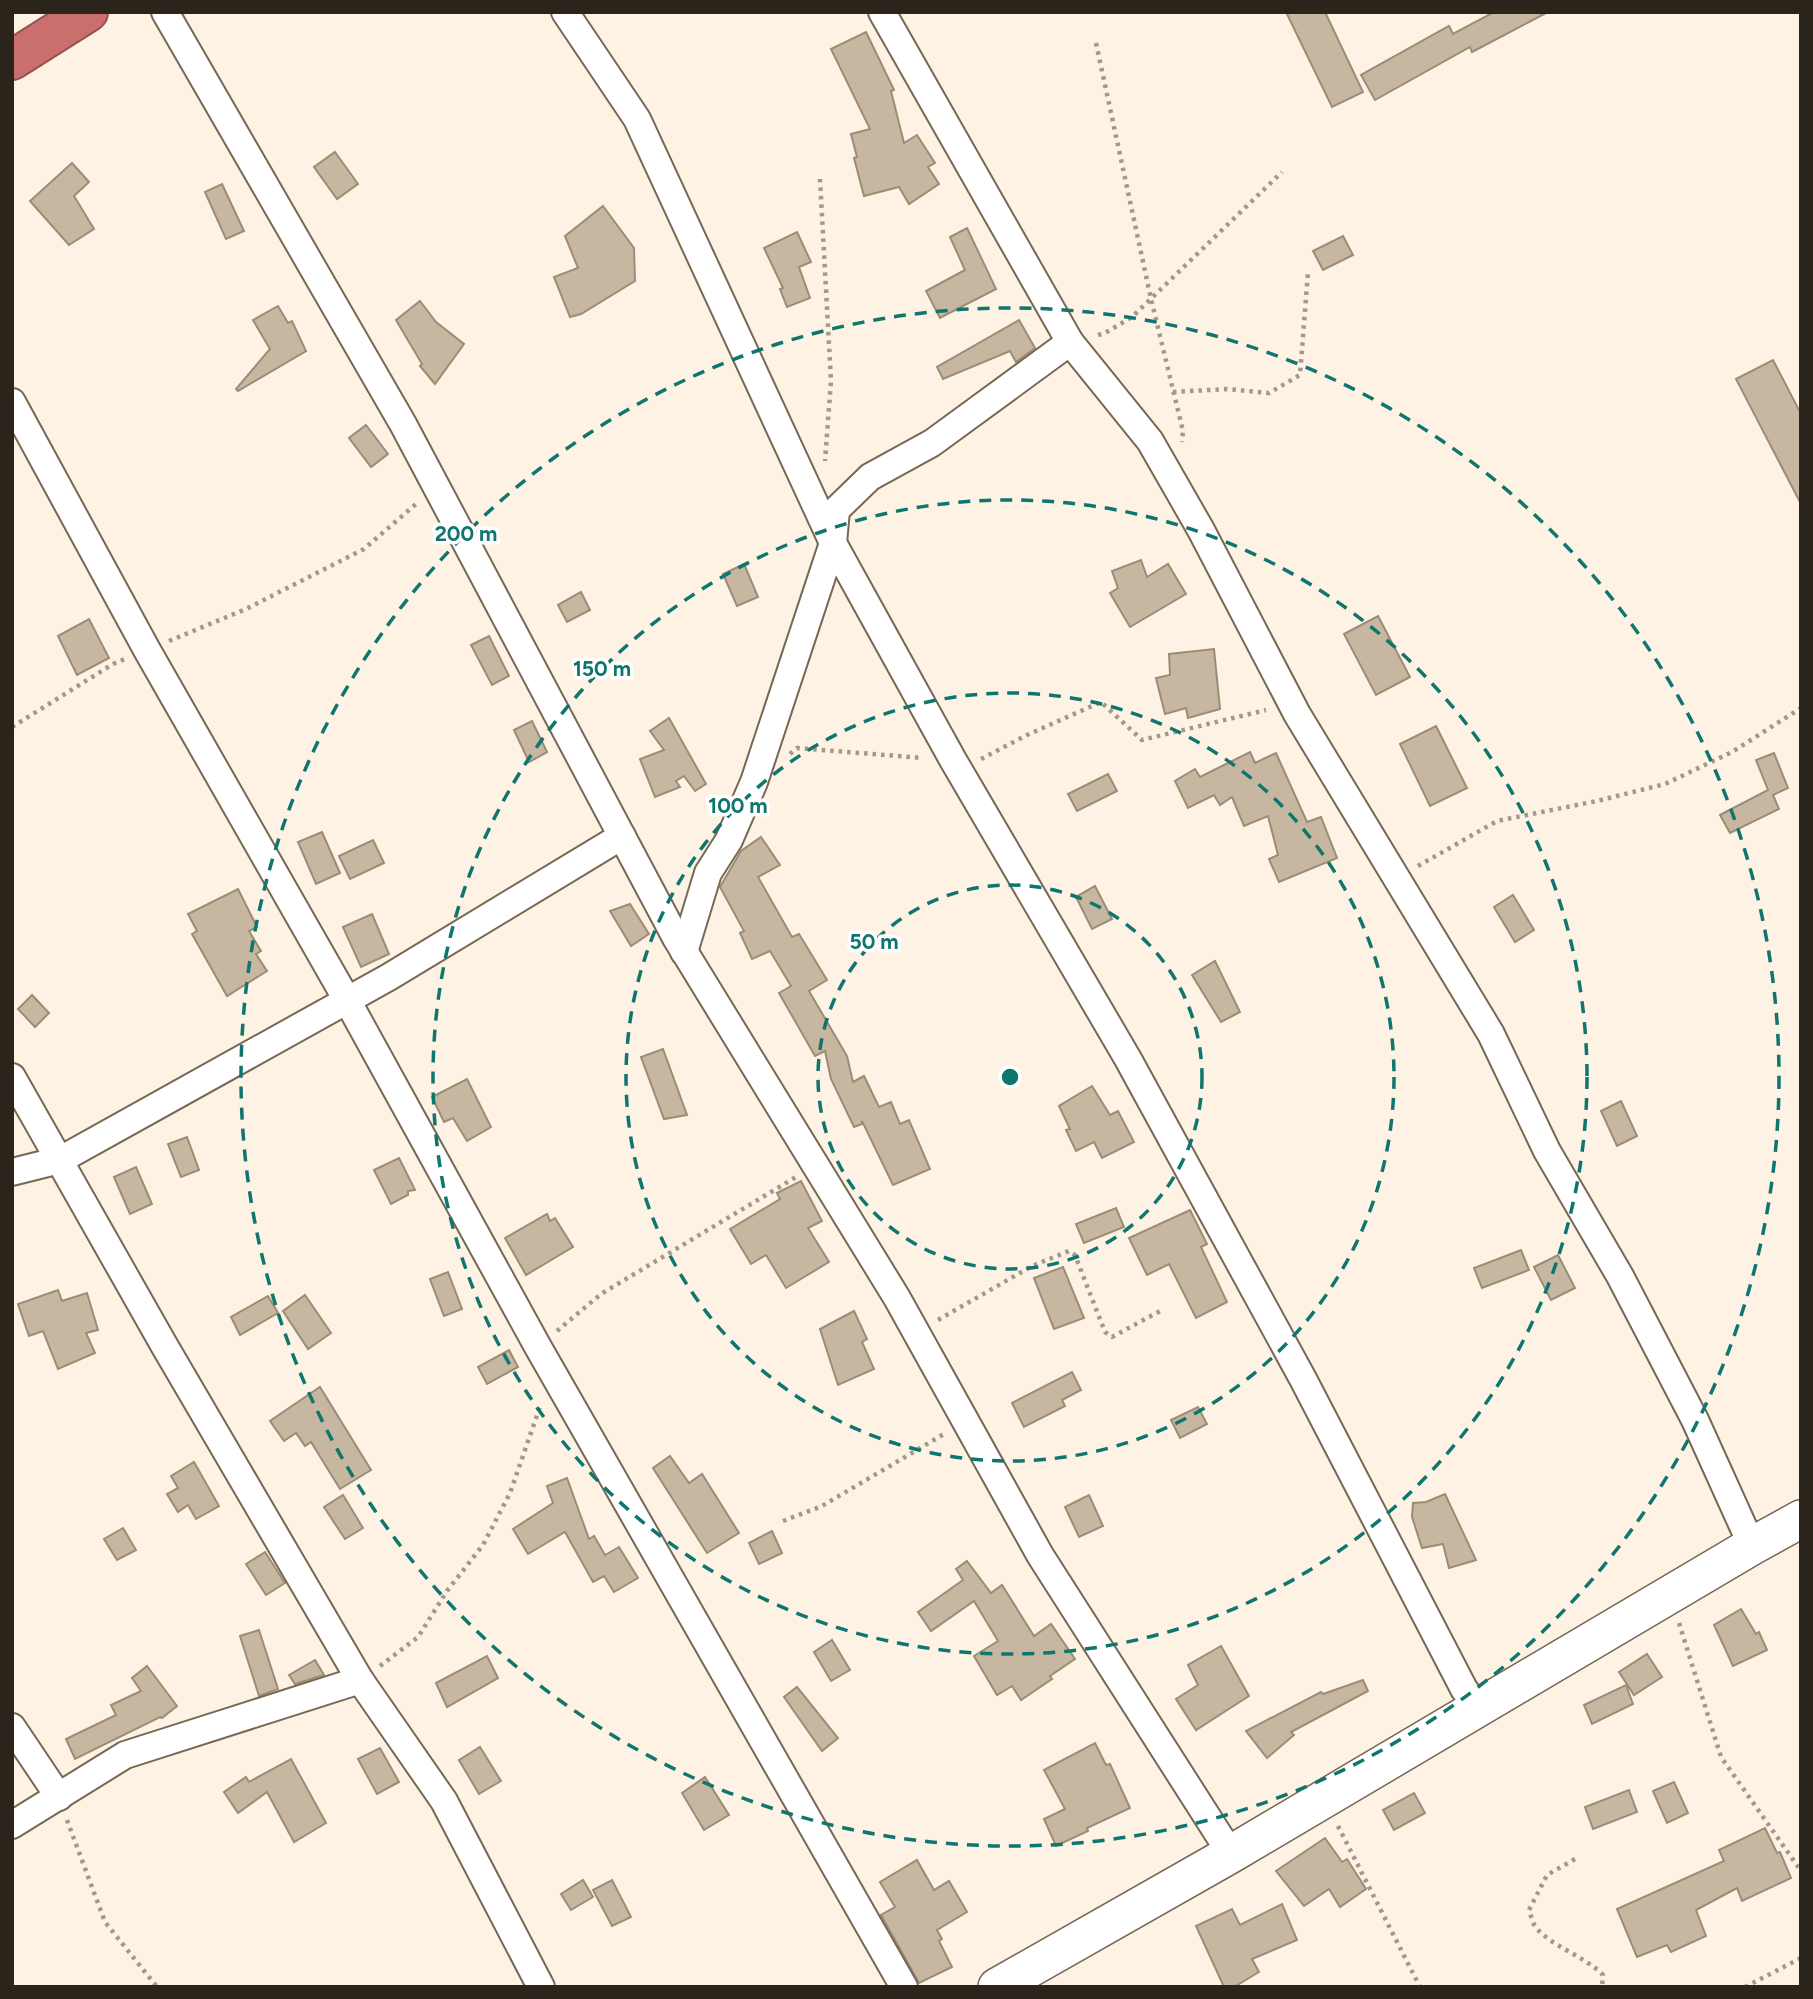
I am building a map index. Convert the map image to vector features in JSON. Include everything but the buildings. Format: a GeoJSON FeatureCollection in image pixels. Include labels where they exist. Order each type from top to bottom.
{"type":"FeatureCollection","features":[{"type":"Feature","properties":{"kind":"highway"},"geometry":{"type":"LineString","coordinates":[[12,60],[88,12]]}},
{"type":"Feature","properties":{"kind":"street"},"geometry":{"type":"LineString","coordinates":[[165,12],[402,424],[684,952],[897,1298],[1040,1555],[1231,1854]]}},
{"type":"Feature","properties":{"kind":"street"},"geometry":{"type":"LineString","coordinates":[[565,12],[637,119],[833,543],[953,760],[1128,1059],[1303,1380],[1464,1689],[1478,1708]]}},
{"type":"Feature","properties":{"kind":"street"},"geometry":{"type":"LineString","coordinates":[[882,12],[1070,342],[1150,441],[1201,530],[1297,714],[1491,1034],[1547,1151],[1620,1276],[1695,1420],[1752,1546]]}},
{"type":"Feature","properties":{"kind":"street"},"geometry":{"type":"LineString","coordinates":[[684,952],[708,873],[729,840],[754,782],[833,543],[836,510],[870,477],[932,443],[1070,342]]}},
{"type":"Feature","properties":{"kind":"street"},"geometry":{"type":"LineString","coordinates":[[12,402],[147,650],[347,1000],[538,1347],[904,1987]]}},
{"type":"Feature","properties":{"kind":"street"},"geometry":{"type":"LineString","coordinates":[[12,1172],[60,1160],[347,1000],[622,836]]}},
{"type":"Feature","properties":{"kind":"street"},"geometry":{"type":"LineString","coordinates":[[12,1077],[164,1345],[360,1680],[444,1801],[541,1987]]}},
{"type":"Feature","properties":{"kind":"street"},"geometry":{"type":"LineString","coordinates":[[997,1987],[1231,1854],[1670,1594],[1801,1520]]}},
{"type":"Feature","properties":{"kind":"street"},"geometry":{"type":"LineString","coordinates":[[12,1825],[125,1755],[360,1680]]}},
{"type":"Feature","properties":{"kind":"street"},"geometry":{"type":"LineString","coordinates":[[12,1727],[58,1797]]}},
{"type":"Feature","properties":{"kind":"path"},"geometry":{"type":"LineString","coordinates":[[1096,43],[1151,299],[1183,431],[1182,443]]}},
{"type":"Feature","properties":{"kind":"path"},"geometry":{"type":"LineString","coordinates":[[1070,342],[1105,333],[1132,317],[1282,172]]}},
{"type":"Feature","properties":{"kind":"path"},"geometry":{"type":"LineString","coordinates":[[820,179],[831,382],[824,457],[836,510]]}},
{"type":"Feature","properties":{"kind":"path"},"geometry":{"type":"LineString","coordinates":[[1174,392],[1227,389],[1269,393],[1300,375],[1308,272]]}},
{"type":"Feature","properties":{"kind":"path"},"geometry":{"type":"LineString","coordinates":[[12,727],[113,664],[246,609],[364,548],[436,487]]}},
{"type":"Feature","properties":{"kind":"path"},"geometry":{"type":"LineString","coordinates":[[754,782],[797,748],[953,760],[984,759],[1027,735],[1101,702],[1142,740],[1273,708],[1297,714]]}},
{"type":"Feature","properties":{"kind":"path"},"geometry":{"type":"LineString","coordinates":[[1398,878],[1497,821],[1665,784],[1732,752],[1801,708]]}},
{"type":"Feature","properties":{"kind":"path"},"geometry":{"type":"LineString","coordinates":[[916,1333],[1032,1266],[1069,1251],[1075,1255],[1105,1332],[1112,1337],[1164,1309]]}},
{"type":"Feature","properties":{"kind":"path"},"geometry":{"type":"LineString","coordinates":[[783,1521],[822,1506],[966,1421]]}},
{"type":"Feature","properties":{"kind":"path"},"geometry":{"type":"LineString","coordinates":[[1670,1594],[1721,1757],[1801,1871]]}},
{"type":"Feature","properties":{"kind":"path"},"geometry":{"type":"LineString","coordinates":[[58,1797],[105,1922],[158,1987]]}},
{"type":"Feature","properties":{"kind":"path"},"geometry":{"type":"LineString","coordinates":[[1324,1799],[1420,1987]]}},
{"type":"Feature","properties":{"kind":"path"},"geometry":{"type":"LineString","coordinates":[[1575,1859],[1547,1875],[1529,1910],[1535,1926],[1563,1949],[1592,1964],[1603,1975],[1602,1987]]}},
{"type":"Feature","properties":{"kind":"path"},"geometry":{"type":"LineString","coordinates":[[1745,1987],[1801,1958]]}}]}
